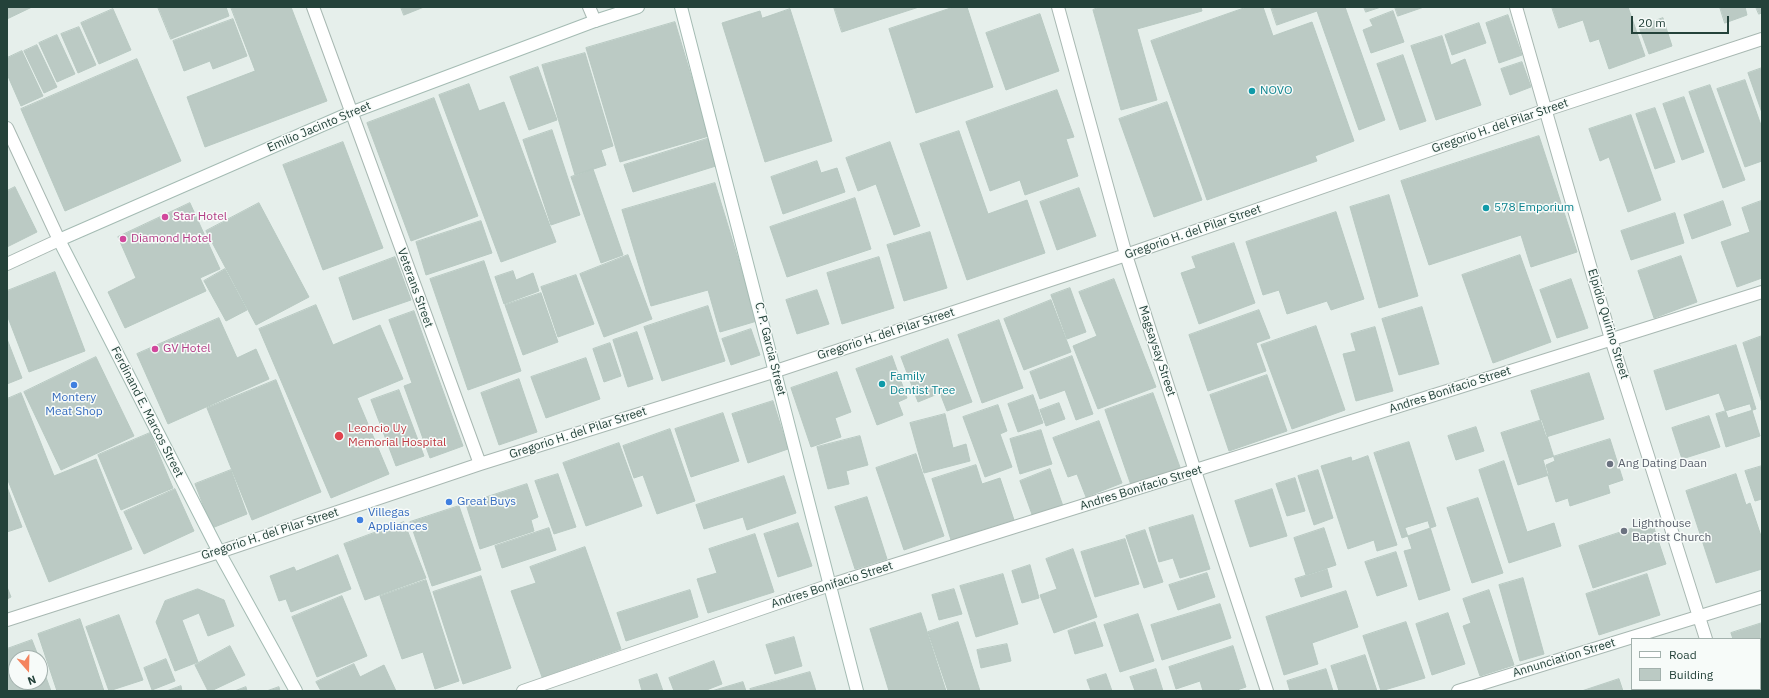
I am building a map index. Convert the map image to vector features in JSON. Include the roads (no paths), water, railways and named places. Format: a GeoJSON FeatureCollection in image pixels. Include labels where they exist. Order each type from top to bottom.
{"type":"FeatureCollection","features":[{"type":"Feature","properties":{"kind":"street","name":"Veterans Street"},"geometry":{"type":"LineString","coordinates":[[313,7],[350,113],[480,464]]}},
{"type":"Feature","properties":{"kind":"street"},"geometry":{"type":"LineString","coordinates":[[589,7],[595,21]]}},
{"type":"Feature","properties":{"kind":"street","name":"Emilio Jacinto Street"},"geometry":{"type":"LineString","coordinates":[[7,264],[350,113],[595,21],[638,7]]}},
{"type":"Feature","properties":{"kind":"street","name":"C. P. Garcia Street"},"geometry":{"type":"LineString","coordinates":[[681,7],[776,371],[857,691]]}},
{"type":"Feature","properties":{"kind":"street","name":"Magsaysay Street"},"geometry":{"type":"LineString","coordinates":[[1058,7],[1126,255],[1267,691]]}},
{"type":"Feature","properties":{"kind":"street","name":"Elpidio Quirino Street"},"geometry":{"type":"LineString","coordinates":[[1516,7],[1612,339],[1706,638]]}},
{"type":"Feature","properties":{"kind":"street","name":"Gregorio H. del Pilar Street"},"geometry":{"type":"LineString","coordinates":[[7,620],[219,552],[480,464],[776,371],[1126,255],[1546,110],[1762,39]]}},
{"type":"Feature","properties":{"kind":"street","name":"Ferdinand E. Marcos Street"},"geometry":{"type":"LineString","coordinates":[[7,128],[59,240],[219,552],[296,691]]}},
{"type":"Feature","properties":{"kind":"street","name":"Andres Bonifacio Street"},"geometry":{"type":"LineString","coordinates":[[523,691],[830,585],[1762,292]]}},
{"type":"Feature","properties":{"kind":"street","name":"Annunciation Street"},"geometry":{"type":"LineString","coordinates":[[1458,691],[1762,597]]}},
{"type":"Feature","properties":{"kind":"place","name":"NOVO"},"geometry":{"type":"Point","coordinates":[1252,91]}},
{"type":"Feature","properties":{"kind":"place","name":"578 Emporium"},"geometry":{"type":"Point","coordinates":[1486,208]}},
{"type":"Feature","properties":{"kind":"place","name":"Star Hotel"},"geometry":{"type":"Point","coordinates":[165,217]}},
{"type":"Feature","properties":{"kind":"place","name":"Diamond Hotel"},"geometry":{"type":"Point","coordinates":[123,239]}},
{"type":"Feature","properties":{"kind":"place","name":"GV Hotel"},"geometry":{"type":"Point","coordinates":[155,349]}},
{"type":"Feature","properties":{"kind":"place","name":"Family Dentist Tree"},"geometry":{"type":"Point","coordinates":[882,384]}},
{"type":"Feature","properties":{"kind":"place","name":"Montery Meat Shop"},"geometry":{"type":"Point","coordinates":[74,385]}},
{"type":"Feature","properties":{"kind":"place","name":"Leoncio Uy Memorial Hospital"},"geometry":{"type":"Point","coordinates":[339,436]}},
{"type":"Feature","properties":{"kind":"place","name":"Ang Dating Daan"},"geometry":{"type":"Point","coordinates":[1610,464]}},
{"type":"Feature","properties":{"kind":"place","name":"Great Buys"},"geometry":{"type":"Point","coordinates":[449,502]}},
{"type":"Feature","properties":{"kind":"place","name":"Villegas Appliances"},"geometry":{"type":"Point","coordinates":[360,520]}},
{"type":"Feature","properties":{"kind":"place","name":"Lighthouse Baptist Church"},"geometry":{"type":"Point","coordinates":[1624,531]}}]}
